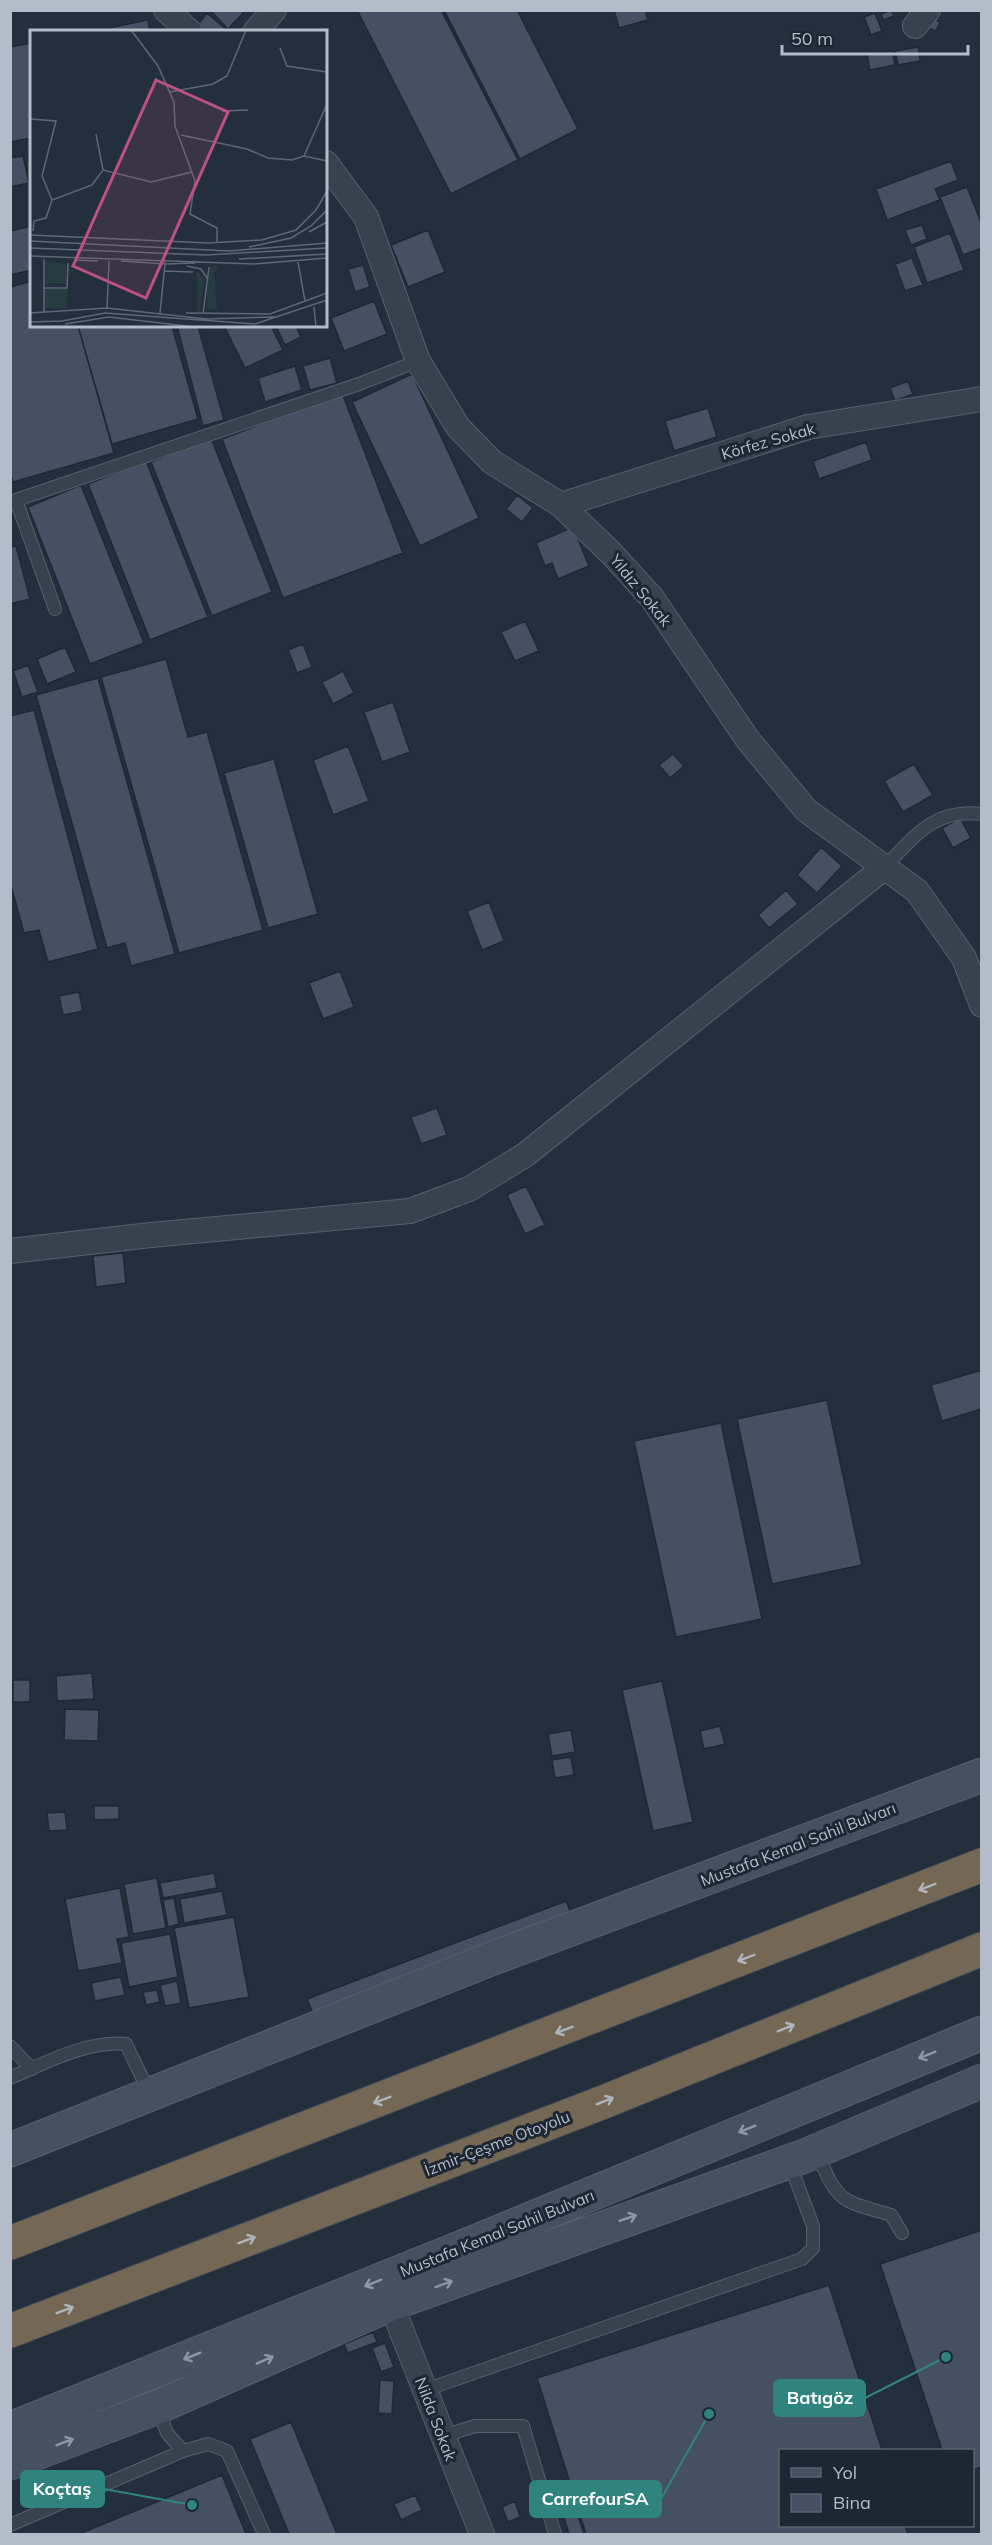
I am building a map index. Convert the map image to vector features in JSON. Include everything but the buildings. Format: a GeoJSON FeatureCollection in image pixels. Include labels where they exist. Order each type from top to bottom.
{"type":"FeatureCollection","features":[{"type":"Feature","properties":{"kind":"highway"},"geometry":{"type":"LineString","coordinates":[[10,2243],[981,1865]]}},
{"type":"Feature","properties":{"kind":"highway","name":"İzmir-Çeşme Otoyolu"},"geometry":{"type":"LineString","coordinates":[[10,2331],[601,2103],[981,1949]]}},
{"type":"Feature","properties":{"kind":"street"},"geometry":{"type":"LineString","coordinates":[[166,10],[188,30]]}},
{"type":"Feature","properties":{"kind":"street"},"geometry":{"type":"LineString","coordinates":[[257,30],[274,10]]}},
{"type":"Feature","properties":{"kind":"street","name":"Yıldız Sokak"},"geometry":{"type":"LineString","coordinates":[[327,163],[366,217],[418,361],[458,427],[492,462],[561,505],[611,553],[652,598],[748,740],[806,810],[917,891],[964,958],[981,1005]]}},
{"type":"Feature","properties":{"kind":"street","name":"Körfez Sokak"},"geometry":{"type":"LineString","coordinates":[[561,505],[808,427],[981,399]]}},
{"type":"Feature","properties":{"kind":"street"},"geometry":{"type":"LineString","coordinates":[[10,1251],[151,1235],[410,1211],[469,1190],[525,1155],[885,867]]}},
{"type":"Feature","properties":{"kind":"street","name":"Mustafa Kemal Sahil Bulvarı"},"geometry":{"type":"LineString","coordinates":[[10,2150],[488,1960],[981,1775]]}},
{"type":"Feature","properties":{"kind":"street","name":"Mustafa Kemal Sahil Bulvarı"},"geometry":{"type":"LineString","coordinates":[[10,2429],[465,2246],[981,2033]]}},
{"type":"Feature","properties":{"kind":"street","name":"Mustafa Kemal Sahil Bulvarı"},"geometry":{"type":"LineString","coordinates":[[10,2463],[158,2407],[391,2304],[802,2157],[981,2081]]}},
{"type":"Feature","properties":{"kind":"street","name":"Nilda Sokak"},"geometry":{"type":"LineString","coordinates":[[391,2304],[482,2535]]}},
{"type":"Feature","properties":{"kind":"lane"},"geometry":{"type":"LineString","coordinates":[[55,609],[16,500],[359,384],[418,361]]}},
{"type":"Feature","properties":{"kind":"lane"},"geometry":{"type":"LineString","coordinates":[[885,867],[926,824],[965,812],[981,814]]}},
{"type":"Feature","properties":{"kind":"lane"},"geometry":{"type":"LineString","coordinates":[[10,2078],[110,2042],[126,2044],[150,2096]]}},
{"type":"Feature","properties":{"kind":"lane"},"geometry":{"type":"LineString","coordinates":[[10,2046],[32,2069]]}},
{"type":"Feature","properties":{"kind":"lane"},"geometry":{"type":"LineString","coordinates":[[425,2390],[802,2259],[813,2248],[813,2226],[794,2175],[802,2157],[823,2166],[829,2181],[844,2201],[891,2215],[902,2233]]}},
{"type":"Feature","properties":{"kind":"lane"},"geometry":{"type":"LineString","coordinates":[[158,2407],[167,2433],[183,2451]]}},
{"type":"Feature","properties":{"kind":"lane"},"geometry":{"type":"LineString","coordinates":[[443,2436],[475,2426],[523,2426],[555,2535]]}},
{"type":"Feature","properties":{"kind":"lane"},"geometry":{"type":"LineString","coordinates":[[10,2525],[183,2451],[208,2444],[227,2451],[264,2535]]}},
{"type":"Feature","properties":{"kind":"place","name":"Batıgöz"},"geometry":{"type":"Point","coordinates":[946,2357]}},
{"type":"Feature","properties":{"kind":"place","name":"CarrefourSA"},"geometry":{"type":"Point","coordinates":[709,2414]}},
{"type":"Feature","properties":{"kind":"place","name":"Koçtaş"},"geometry":{"type":"Point","coordinates":[192,2505]}}]}
